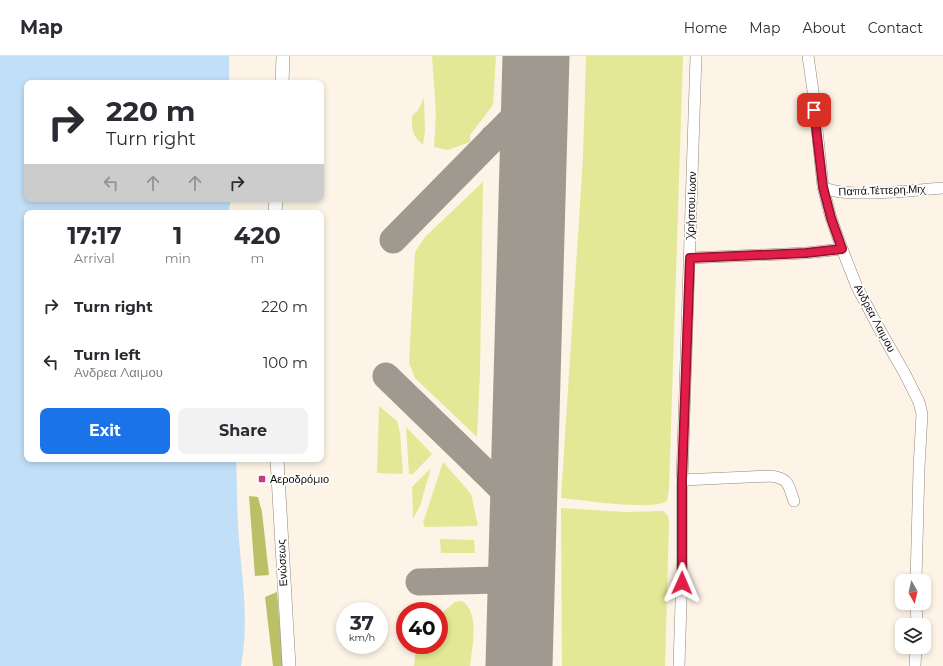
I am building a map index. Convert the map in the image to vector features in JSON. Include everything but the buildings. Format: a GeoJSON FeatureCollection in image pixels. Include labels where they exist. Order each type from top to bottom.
{"type":"FeatureCollection","features":[{"type":"Feature","properties":{"kind":"main road"},"geometry":{"type":"LineString","coordinates":[[282,80],[283,56]]}},
{"type":"Feature","properties":{"kind":"main road","name":"Ενώσεως"},"geometry":{"type":"LineString","coordinates":[[276,462],[289,666]]}},
{"type":"Feature","properties":{"kind":"street","name":"Χρήστου.Ιωαν"},"geometry":{"type":"LineString","coordinates":[[679,666],[682,570],[682,480],[696,56]]}},
{"type":"Feature","properties":{"kind":"street","name":"Ανδρεα Λαιμου"},"geometry":{"type":"LineString","coordinates":[[808,56],[823,187],[831,218],[857,287],[880,332],[905,374],[919,402],[922,414],[918,468],[916,574]]}},
{"type":"Feature","properties":{"kind":"street","name":"Παπά.Τέττερη.Μιχ"},"geometry":{"type":"LineString","coordinates":[[823,187],[830,191],[846,193],[943,188]]}},
{"type":"Feature","properties":{"kind":"street"},"geometry":{"type":"LineString","coordinates":[[690,258],[806,253],[842,249]]}},
{"type":"Feature","properties":{"kind":"street"},"geometry":{"type":"LineString","coordinates":[[682,480],[771,476],[782,478],[787,482],[794,501]]}},
{"type":"Feature","properties":{"kind":"street"},"geometry":{"type":"LineString","coordinates":[[915,666],[916,654]]}},
{"type":"Feature","properties":{"kind":"green space"},"geometry":{"type":"Polygon","coordinates":[[[432,56],[496,56],[493,104],[470,135],[470,142],[448,150],[434,147],[436,114],[432,56]]]}},
{"type":"Feature","properties":{"kind":"green space"},"geometry":{"type":"Polygon","coordinates":[[[586,56],[683,56],[669,489],[667,501],[658,504],[632,505],[561,498],[583,158],[586,56]]]}},
{"type":"Feature","properties":{"kind":"green space"},"geometry":{"type":"Polygon","coordinates":[[[424,98],[425,131],[423,145],[413,132],[412,116],[418,110],[424,98]]]}},
{"type":"Feature","properties":{"kind":"green space"},"geometry":{"type":"Polygon","coordinates":[[[483,182],[480,372],[477,437],[415,378],[409,363],[415,252],[425,237],[483,182]]]}},
{"type":"Feature","properties":{"kind":"green space"},"geometry":{"type":"Polygon","coordinates":[[[379,406],[397,421],[400,433],[403,474],[377,473],[379,406]]]}},
{"type":"Feature","properties":{"kind":"green space"},"geometry":{"type":"Polygon","coordinates":[[[406,427],[432,454],[413,474],[409,474],[406,427]]]}},
{"type":"Feature","properties":{"kind":"green space"},"geometry":{"type":"Polygon","coordinates":[[[443,462],[471,494],[478,526],[425,527],[423,523],[443,462]]]}},
{"type":"Feature","properties":{"kind":"green space"},"geometry":{"type":"Polygon","coordinates":[[[431,468],[420,506],[413,519],[412,487],[431,468]]]}},
{"type":"Feature","properties":{"kind":"green space"},"geometry":{"type":"Polygon","coordinates":[[[249,496],[258,497],[262,512],[269,575],[255,576],[249,496]]]}},
{"type":"Feature","properties":{"kind":"green space"},"geometry":{"type":"Polygon","coordinates":[[[561,508],[624,512],[663,511],[668,516],[665,666],[562,666],[561,508]]]}},
{"type":"Feature","properties":{"kind":"green space"},"geometry":{"type":"Polygon","coordinates":[[[440,539],[474,540],[475,553],[441,553],[440,539]]]}},
{"type":"Feature","properties":{"kind":"green space"},"geometry":{"type":"Polygon","coordinates":[[[277,592],[283,666],[273,666],[265,597],[277,592]]]}},
{"type":"Feature","properties":{"kind":"green space"},"geometry":{"type":"Polygon","coordinates":[[[462,601],[468,606],[473,621],[474,630],[470,666],[414,666],[415,654],[448,654],[448,608],[455,602],[462,601]]]}},
{"type":"Feature","properties":{"kind":"water"},"geometry":{"type":"Polygon","coordinates":[[[0,56],[229,56],[229,80],[24,80],[24,202],[230,202],[229,210],[24,210],[24,462],[236,462],[238,526],[245,613],[244,648],[241,666],[0,666],[0,56]]]}},
{"type":"Feature","properties":{"kind":"taxiway"},"geometry":{"type":"LineString","coordinates":[[393,240],[521,110],[530,99],[535,89]]}},
{"type":"Feature","properties":{"kind":"taxiway"},"geometry":{"type":"LineString","coordinates":[[493,138],[503,132],[519,130],[528,136],[532,144],[534,155]]}},
{"type":"Feature","properties":{"kind":"taxiway"},"geometry":{"type":"LineString","coordinates":[[386,376],[505,492],[517,507],[523,529]]}},
{"type":"Feature","properties":{"kind":"taxiway"},"geometry":{"type":"LineString","coordinates":[[484,471],[490,475],[501,478],[511,476],[525,464]]}},
{"type":"Feature","properties":{"kind":"taxiway"},"geometry":{"type":"LineString","coordinates":[[419,582],[499,580],[512,585],[521,596]]}},
{"type":"Feature","properties":{"kind":"runway"},"geometry":{"type":"LineString","coordinates":[[519,666],[536,56]]}},
{"type":"Feature","properties":{"kind":"place","name":"Αεροδρόμιο"},"geometry":{"type":"Point","coordinates":[262,479]}},
{"type":"Feature","properties":{"kind":"route"},"geometry":{"type":"LineString","coordinates":[[682,583],[682,480],[690,258],[806,253],[842,249],[831,218],[823,187],[814,110]]}}]}
